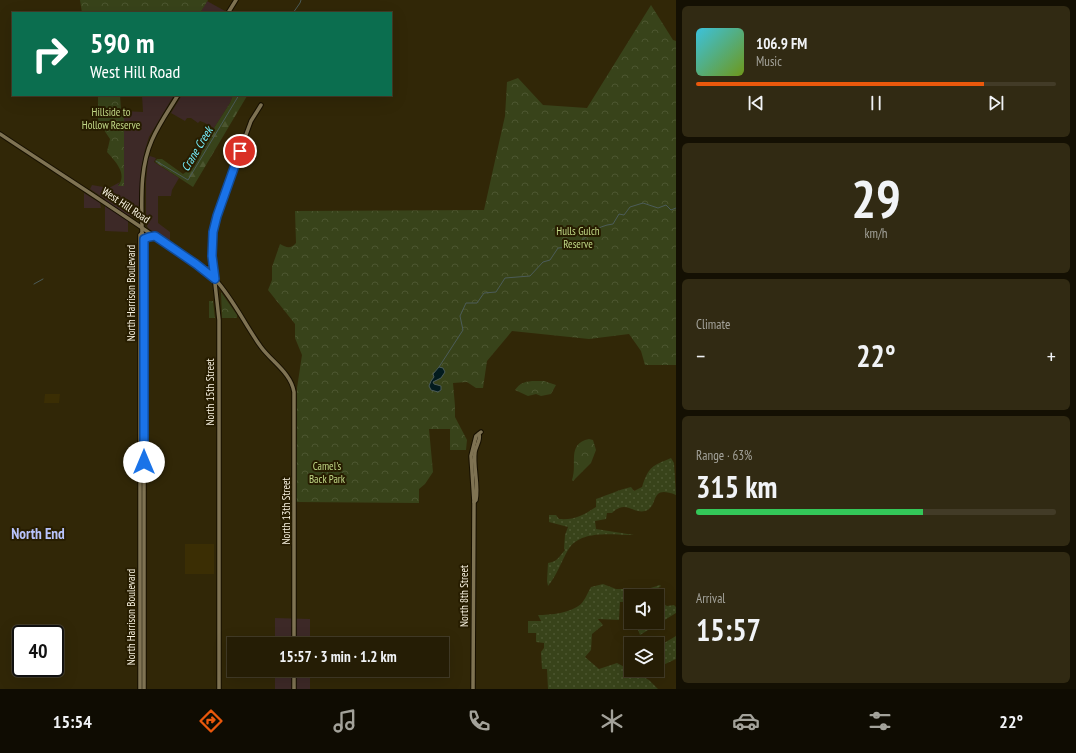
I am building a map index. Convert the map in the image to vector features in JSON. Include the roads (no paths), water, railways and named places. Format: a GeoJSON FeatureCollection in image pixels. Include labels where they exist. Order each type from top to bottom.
{"type":"FeatureCollection","features":[{"type":"Feature","properties":{"kind":"street"},"geometry":{"type":"LineString","coordinates":[[229,12],[236,0]]}},
{"type":"Feature","properties":{"kind":"street"},"geometry":{"type":"LineString","coordinates":[[142,233],[142,177],[146,154],[157,130],[177,96]]}},
{"type":"Feature","properties":{"kind":"street","name":"North 15th Street"},"geometry":{"type":"LineString","coordinates":[[219,689],[219,329],[218,297],[213,262],[213,238],[217,216],[251,121],[261,105]]}},
{"type":"Feature","properties":{"kind":"street","name":"West Hill Road"},"geometry":{"type":"LineString","coordinates":[[0,134],[142,226],[204,269],[215,279],[232,302],[261,347],[290,379]]}},
{"type":"Feature","properties":{"kind":"street"},"geometry":{"type":"LineString","coordinates":[[133,221],[140,216],[142,211]]}},
{"type":"Feature","properties":{"kind":"street","name":"North Harrison Boulevard"},"geometry":{"type":"LineString","coordinates":[[142,233],[144,236],[144,689]]}},
{"type":"Feature","properties":{"kind":"street","name":"North Harrison Boulevard"},"geometry":{"type":"LineString","coordinates":[[140,689],[140,235],[142,233]]}},
{"type":"Feature","properties":{"kind":"street"},"geometry":{"type":"LineString","coordinates":[[144,239],[155,236]]}},
{"type":"Feature","properties":{"kind":"street"},"geometry":{"type":"LineString","coordinates":[[204,269],[211,266],[213,262]]}},
{"type":"Feature","properties":{"kind":"street","name":"North 13th Street"},"geometry":{"type":"LineString","coordinates":[[290,379],[294,392],[294,637]]}},
{"type":"Feature","properties":{"kind":"street","name":"North 8th Street"},"geometry":{"type":"LineString","coordinates":[[473,689],[474,502],[476,500],[477,489],[474,453],[480,438],[480,433]]}},
{"type":"Feature","properties":{"kind":"street"},"geometry":{"type":"LineString","coordinates":[[294,677],[294,689]]}},
{"type":"Feature","properties":{"kind":"water"},"geometry":{"type":"Polygon","coordinates":[[[439,367],[443,368],[445,372],[441,378],[433,382],[434,384],[441,386],[441,390],[438,392],[431,390],[429,386],[434,377],[433,374],[439,367]]]}},
{"type":"Feature","properties":{"kind":"waterway","name":"Crane Creek"},"geometry":{"type":"LineString","coordinates":[[294,12],[301,0]]}},
{"type":"Feature","properties":{"kind":"waterway","name":"Crane Creek"},"geometry":{"type":"LineString","coordinates":[[156,161],[188,180],[238,96]]}},
{"type":"Feature","properties":{"kind":"waterway"},"geometry":{"type":"LineString","coordinates":[[576,246],[597,229],[613,224],[619,214],[624,215],[630,207],[643,203],[658,208],[666,205],[671,210],[676,208]]}},
{"type":"Feature","properties":{"kind":"waterway"},"geometry":{"type":"LineString","coordinates":[[439,367],[463,330],[460,316],[466,303],[477,303],[484,293],[496,292],[505,278],[530,276],[543,262],[550,260],[558,248],[567,247]]}},
{"type":"Feature","properties":{"kind":"waterway","name":"Crane Creek"},"geometry":{"type":"LineString","coordinates":[[34,284],[43,279]]}},
{"type":"Feature","properties":{"kind":"district","name":"North End"},"geometry":{"type":"Point","coordinates":[38,534]}},
{"type":"Feature","properties":{"kind":"park label","name":"Hillside to Hollow Reserve"},"geometry":{"type":"Point","coordinates":[111,118]}},
{"type":"Feature","properties":{"kind":"park label","name":"Hulls Gulch Reserve"},"geometry":{"type":"Point","coordinates":[578,237]}},
{"type":"Feature","properties":{"kind":"park label","name":"Camel's Back Park"},"geometry":{"type":"Point","coordinates":[327,472]}}]}
